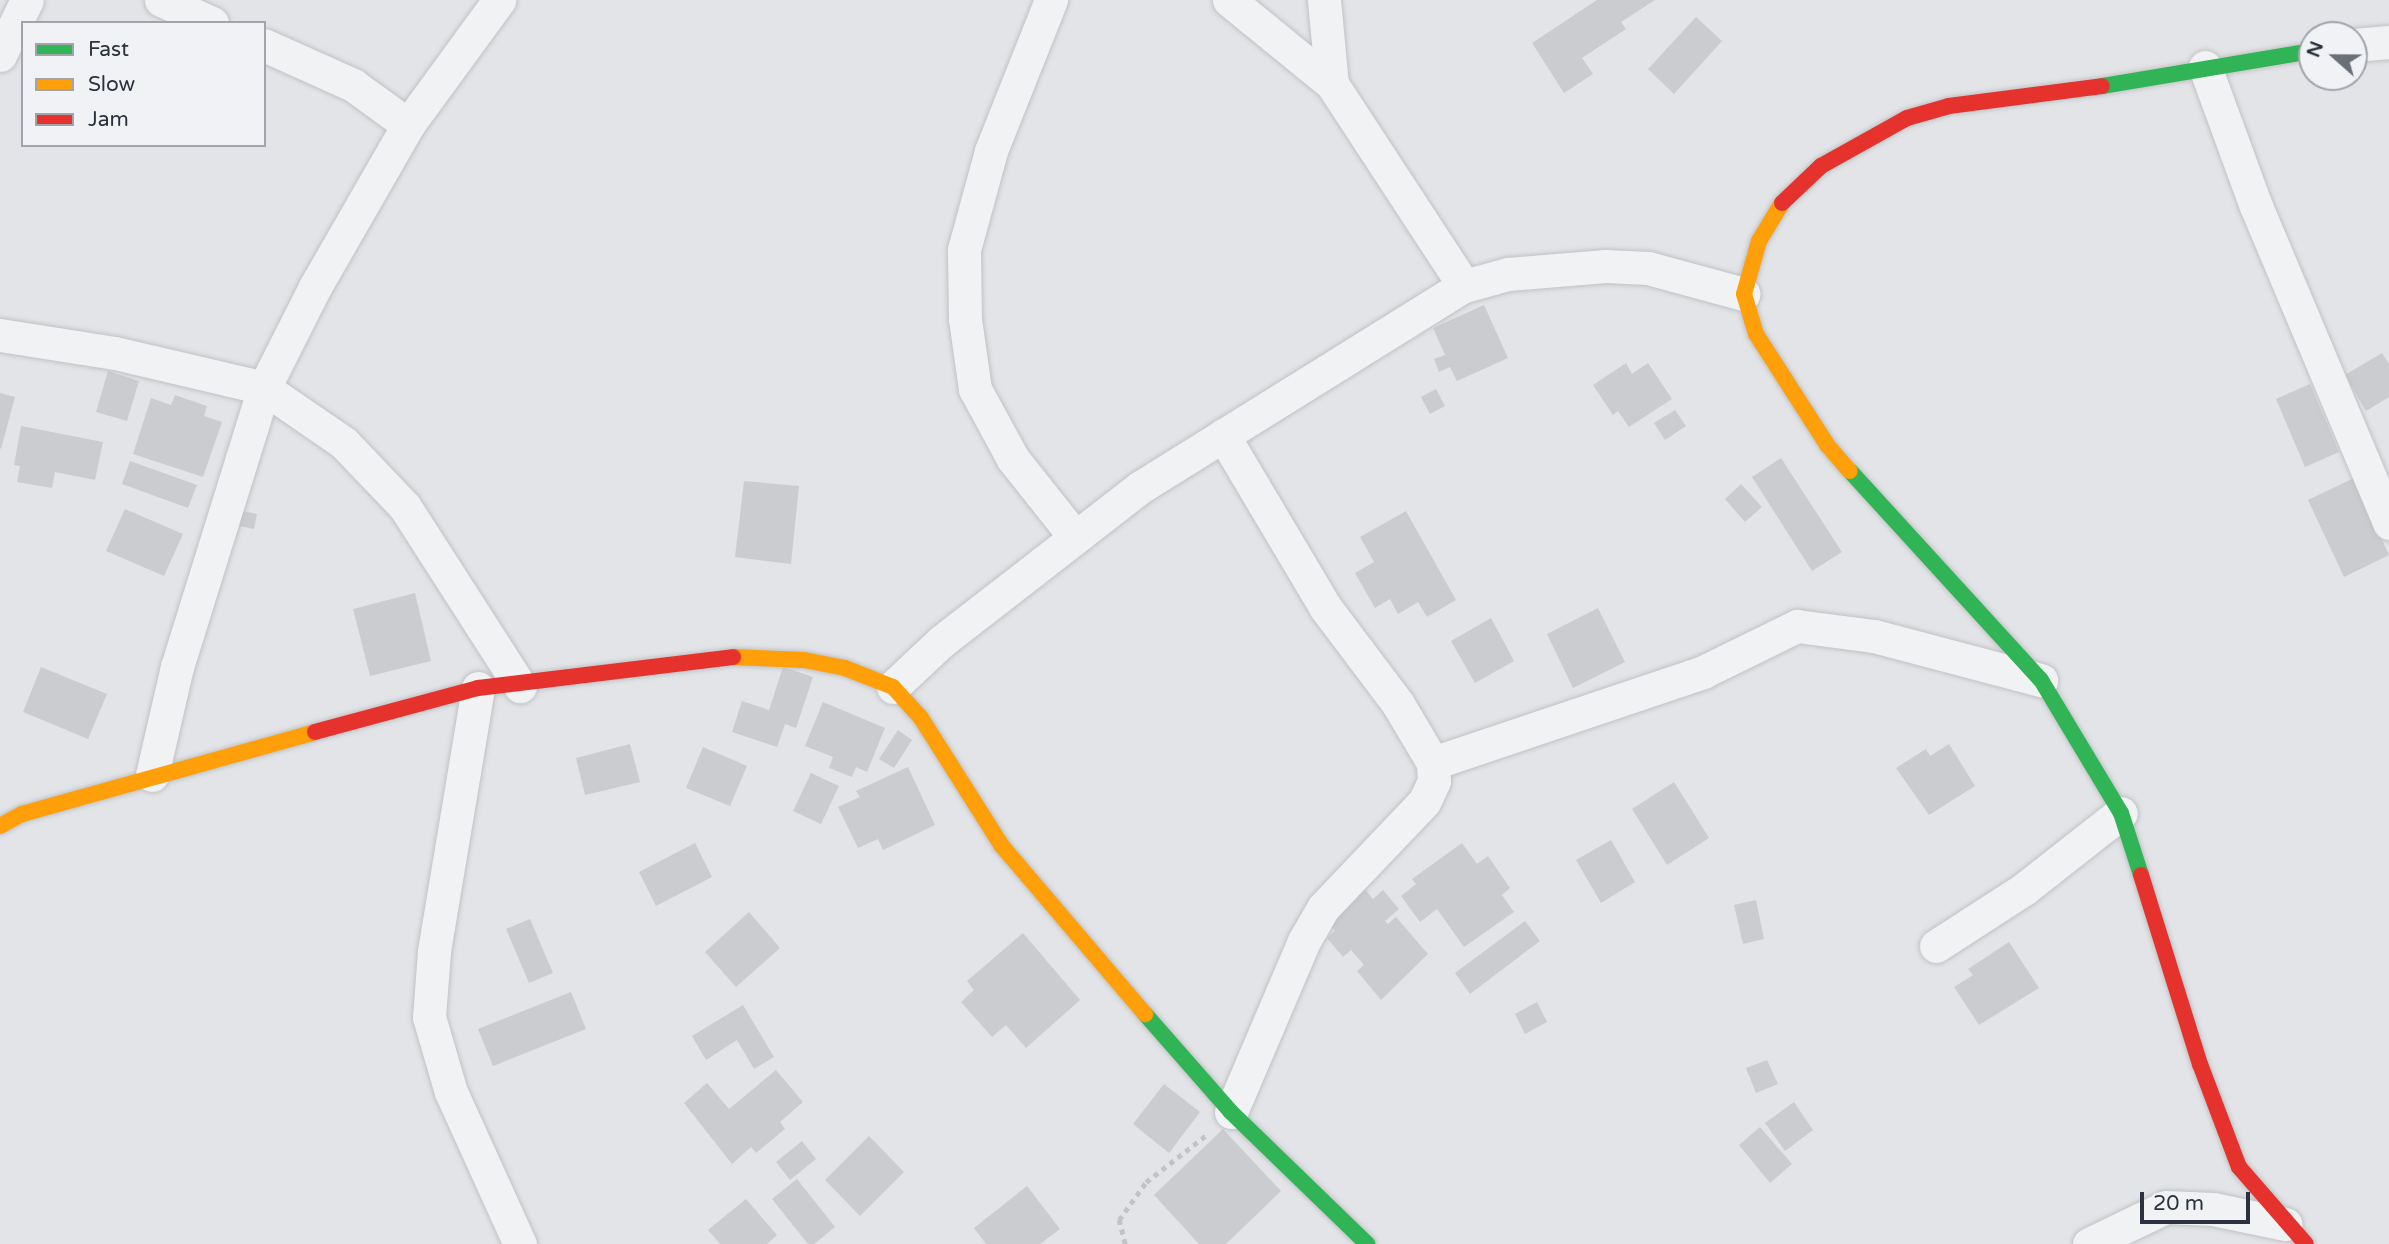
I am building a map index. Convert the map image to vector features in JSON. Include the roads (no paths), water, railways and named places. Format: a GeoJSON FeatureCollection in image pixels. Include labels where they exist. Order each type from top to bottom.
{"type":"FeatureCollection","features":[{"type":"Feature","properties":{"kind":"street"},"geometry":{"type":"LineString","coordinates":[[0,55],[27,0]]}},
{"type":"Feature","properties":{"kind":"street"},"geometry":{"type":"LineString","coordinates":[[161,0],[208,21]]}},
{"type":"Feature","properties":{"kind":"street"},"geometry":{"type":"LineString","coordinates":[[152,775],[177,667],[264,388],[315,287],[408,125],[499,0]]}},
{"type":"Feature","properties":{"kind":"street"},"geometry":{"type":"LineString","coordinates":[[1051,0],[991,151],[964,250],[965,319],[975,388],[1013,460],[1075,537]]}},
{"type":"Feature","properties":{"kind":"street"},"geometry":{"type":"LineString","coordinates":[[1229,0],[1332,84],[1464,286]]}},
{"type":"Feature","properties":{"kind":"street"},"geometry":{"type":"LineString","coordinates":[[1324,0],[1332,84]]}},
{"type":"Feature","properties":{"kind":"street"},"geometry":{"type":"LineString","coordinates":[[2368,44],[2389,42]]}},
{"type":"Feature","properties":{"kind":"street"},"geometry":{"type":"LineString","coordinates":[[266,46],[353,85],[408,125]]}},
{"type":"Feature","properties":{"kind":"street"},"geometry":{"type":"LineString","coordinates":[[2295,1234],[2239,1167],[2200,1063],[2121,813],[2041,680],[1931,566],[1828,446],[1756,334],[1744,294],[1759,241],[1785,199],[1821,166],[1907,118],[1949,106],[2134,82],[2205,67],[2298,53]]}},
{"type":"Feature","properties":{"kind":"street"},"geometry":{"type":"LineString","coordinates":[[2205,67],[2256,206],[2389,523]]}},
{"type":"Feature","properties":{"kind":"street"},"geometry":{"type":"LineString","coordinates":[[893,687],[942,641],[1139,488],[1464,286],[1508,274],[1606,266],[1648,268],[1744,294]]}},
{"type":"Feature","properties":{"kind":"street"},"geometry":{"type":"LineString","coordinates":[[0,334],[115,353],[264,388],[344,443],[405,507],[520,685]]}},
{"type":"Feature","properties":{"kind":"street"},"geometry":{"type":"LineString","coordinates":[[1223,435],[1325,607],[1398,704],[1433,763],[1434,781],[1424,802],[1323,908],[1304,941],[1233,1114]]}},
{"type":"Feature","properties":{"kind":"street"},"geometry":{"type":"LineString","coordinates":[[1433,763],[1703,672],[1797,626],[1874,636],[2041,680]]}},
{"type":"Feature","properties":{"kind":"street"},"geometry":{"type":"LineString","coordinates":[[0,826],[22,814],[152,775],[478,688],[520,685],[721,656],[804,660],[845,668],[893,687],[921,718],[1002,846],[1233,1114],[1367,1244]]}},
{"type":"Feature","properties":{"kind":"street"},"geometry":{"type":"LineString","coordinates":[[478,688],[434,952],[429,1017],[451,1092],[520,1244]]}},
{"type":"Feature","properties":{"kind":"street"},"geometry":{"type":"LineString","coordinates":[[1936,946],[2024,889],[2121,813]]}},
{"type":"Feature","properties":{"kind":"street"},"geometry":{"type":"LineString","coordinates":[[2089,1244],[2166,1208],[2213,1209],[2295,1234]]}}]}
